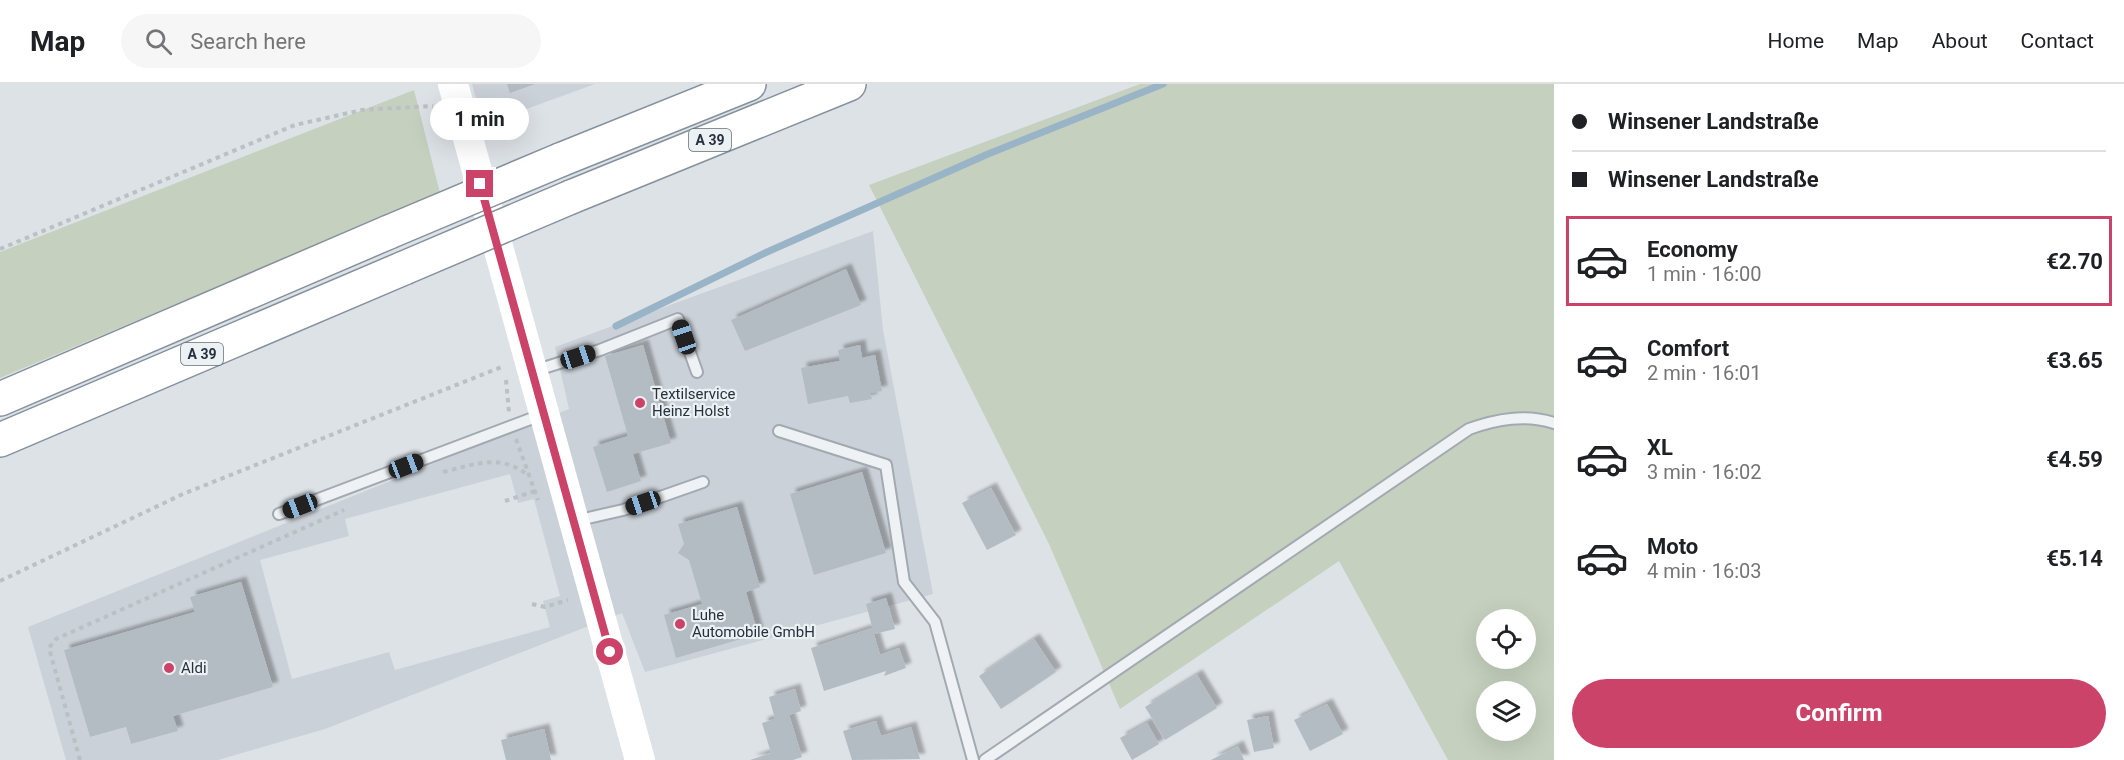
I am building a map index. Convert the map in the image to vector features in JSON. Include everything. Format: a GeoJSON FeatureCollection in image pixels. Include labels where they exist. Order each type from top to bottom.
{"type":"FeatureCollection","features":[{"type":"Feature","properties":{"kind":"highway","name":"A 39"},"geometry":{"type":"LineString","coordinates":[[0,399],[560,160],[749,84]]}},
{"type":"Feature","properties":{"kind":"highway","name":"A 39"},"geometry":{"type":"LineString","coordinates":[[0,440],[571,197],[849,84]]}},
{"type":"Feature","properties":{"kind":"main road"},"geometry":{"type":"LineString","coordinates":[[455,91],[640,760]]}},
{"type":"Feature","properties":{"kind":"lane"},"geometry":{"type":"LineString","coordinates":[[530,364],[600,350],[678,319],[697,372]]}},
{"type":"Feature","properties":{"kind":"lane"},"geometry":{"type":"LineString","coordinates":[[279,514],[544,414]]}},
{"type":"Feature","properties":{"kind":"lane"},"geometry":{"type":"LineString","coordinates":[[985,760],[1469,429],[1498,419],[1540,419],[1554,423]]}},
{"type":"Feature","properties":{"kind":"lane"},"geometry":{"type":"LineString","coordinates":[[779,431],[886,465],[904,582],[934,622],[972,760]]}},
{"type":"Feature","properties":{"kind":"lane"},"geometry":{"type":"LineString","coordinates":[[574,522],[623,510],[703,483]]}},
{"type":"Feature","properties":{"kind":"path"},"geometry":{"type":"LineString","coordinates":[[0,249],[295,125],[362,110],[434,106],[455,91]]}},
{"type":"Feature","properties":{"kind":"path"},"geometry":{"type":"LineString","coordinates":[[0,581],[183,494],[530,364]]}},
{"type":"Feature","properties":{"kind":"path"},"geometry":{"type":"LineString","coordinates":[[433,476],[495,461],[516,465],[530,476]]}},
{"type":"Feature","properties":{"kind":"path"},"geometry":{"type":"LineString","coordinates":[[505,501],[535,491]]}},
{"type":"Feature","properties":{"kind":"path"},"geometry":{"type":"LineString","coordinates":[[80,760],[49,648],[56,639],[349,508]]}},
{"type":"Feature","properties":{"kind":"path"},"geometry":{"type":"LineString","coordinates":[[532,604],[545,607],[568,600]]}},
{"type":"Feature","properties":{"kind":"shaded area"},"geometry":{"type":"Polygon","coordinates":[[[472,84],[595,84],[483,125],[472,84]]]}},
{"type":"Feature","properties":{"kind":"shaded area"},"geometry":{"type":"Polygon","coordinates":[[[873,231],[883,330],[933,594],[645,672],[622,613],[325,729],[218,760],[66,760],[28,627],[569,409],[555,347],[873,231]],[[510,474],[345,519],[349,536],[260,560],[292,679],[389,652],[395,670],[550,627],[543,601],[560,596],[534,499],[518,503],[510,474]],[[241,582],[191,597],[195,612],[65,650],[90,737],[126,727],[131,744],[177,731],[173,716],[273,687],[241,582]]]}},
{"type":"Feature","properties":{"kind":"green space"},"geometry":{"type":"Polygon","coordinates":[[[1140,84],[1554,84],[1554,760],[1448,760],[1339,561],[1120,709],[1049,544],[869,185],[1140,84]]]}},
{"type":"Feature","properties":{"kind":"green space"},"geometry":{"type":"Polygon","coordinates":[[[414,90],[440,193],[0,378],[0,252],[414,90]]]}},
{"type":"Feature","properties":{"kind":"building"},"geometry":{"type":"Polygon","coordinates":[[[507,84],[535,84],[510,93],[507,84]]]}},
{"type":"Feature","properties":{"kind":"building"},"geometry":{"type":"Polygon","coordinates":[[[846,269],[861,305],[745,351],[731,320],[846,269]]]}},
{"type":"Feature","properties":{"kind":"building"},"geometry":{"type":"Polygon","coordinates":[[[643,345],[671,443],[633,454],[641,481],[607,492],[593,447],[628,436],[605,356],[643,345]]]}},
{"type":"Feature","properties":{"kind":"building"},"geometry":{"type":"Polygon","coordinates":[[[860,345],[862,358],[875,355],[882,391],[870,393],[872,399],[850,403],[848,396],[808,404],[801,368],[840,361],[838,350],[860,345]]]}},
{"type":"Feature","properties":{"kind":"building"},"geometry":{"type":"Polygon","coordinates":[[[862,472],[886,553],[814,575],[790,494],[862,472]]]}},
{"type":"Feature","properties":{"kind":"building"},"geometry":{"type":"Polygon","coordinates":[[[991,488],[1016,535],[987,550],[962,503],[991,488]]]}},
{"type":"Feature","properties":{"kind":"building"},"geometry":{"type":"Polygon","coordinates":[[[737,507],[760,587],[746,592],[758,634],[676,658],[664,615],[702,604],[689,560],[678,553],[684,544],[678,524],[737,507]]]}},
{"type":"Feature","properties":{"kind":"building","name":"Aldi"},"geometry":{"type":"Polygon","coordinates":[[[241,582],[273,687],[173,716],[178,731],[131,744],[126,727],[90,737],[64,650],[195,612],[190,597],[241,582]]]}},
{"type":"Feature","properties":{"kind":"building"},"geometry":{"type":"Polygon","coordinates":[[[886,598],[895,629],[874,634],[866,604],[886,598]]]}},
{"type":"Feature","properties":{"kind":"building"},"geometry":{"type":"Polygon","coordinates":[[[872,628],[880,655],[899,648],[906,668],[884,676],[886,671],[824,691],[811,648],[872,628]]]}},
{"type":"Feature","properties":{"kind":"building"},"geometry":{"type":"Polygon","coordinates":[[[1034,639],[1056,672],[1001,709],[979,676],[1034,639]]]}},
{"type":"Feature","properties":{"kind":"building"},"geometry":{"type":"Polygon","coordinates":[[[1197,675],[1217,708],[1165,740],[1145,707],[1197,675]]]}},
{"type":"Feature","properties":{"kind":"building"},"geometry":{"type":"Polygon","coordinates":[[[795,689],[801,711],[789,715],[802,757],[793,760],[750,760],[771,753],[762,723],[775,719],[769,697],[795,689]]]}},
{"type":"Feature","properties":{"kind":"building"},"geometry":{"type":"Polygon","coordinates":[[[1327,704],[1343,734],[1310,751],[1294,720],[1327,704]]]}},
{"type":"Feature","properties":{"kind":"building"},"geometry":{"type":"Polygon","coordinates":[[[1268,716],[1274,748],[1254,752],[1247,720],[1268,716]]]}},
{"type":"Feature","properties":{"kind":"building"},"geometry":{"type":"Polygon","coordinates":[[[876,721],[881,736],[911,727],[920,759],[852,760],[843,731],[876,721]]]}},
{"type":"Feature","properties":{"kind":"building"},"geometry":{"type":"Polygon","coordinates":[[[1147,723],[1159,744],[1132,760],[1120,738],[1147,723]]]}},
{"type":"Feature","properties":{"kind":"building"},"geometry":{"type":"Polygon","coordinates":[[[544,729],[551,760],[506,760],[501,740],[544,729]]]}},
{"type":"Feature","properties":{"kind":"building"},"geometry":{"type":"Polygon","coordinates":[[[1238,746],[1244,760],[1211,760],[1238,746]]]}},
{"type":"Feature","properties":{"kind":"waterway"},"geometry":{"type":"LineString","coordinates":[[616,326],[767,252],[988,154],[1163,84]]}},
{"type":"Feature","properties":{"kind":"place","name":"Textilservice Heinz Holst"},"geometry":{"type":"Point","coordinates":[640,403]}},
{"type":"Feature","properties":{"kind":"place","name":"Luhe Automobile GmbH"},"geometry":{"type":"Point","coordinates":[680,624]}},
{"type":"Feature","properties":{"kind":"place","name":"Aldi"},"geometry":{"type":"Point","coordinates":[169,668]}},
{"type":"Feature","properties":{"kind":"route"},"geometry":{"type":"LineString","coordinates":[[480,184],[610,652]]}}]}
